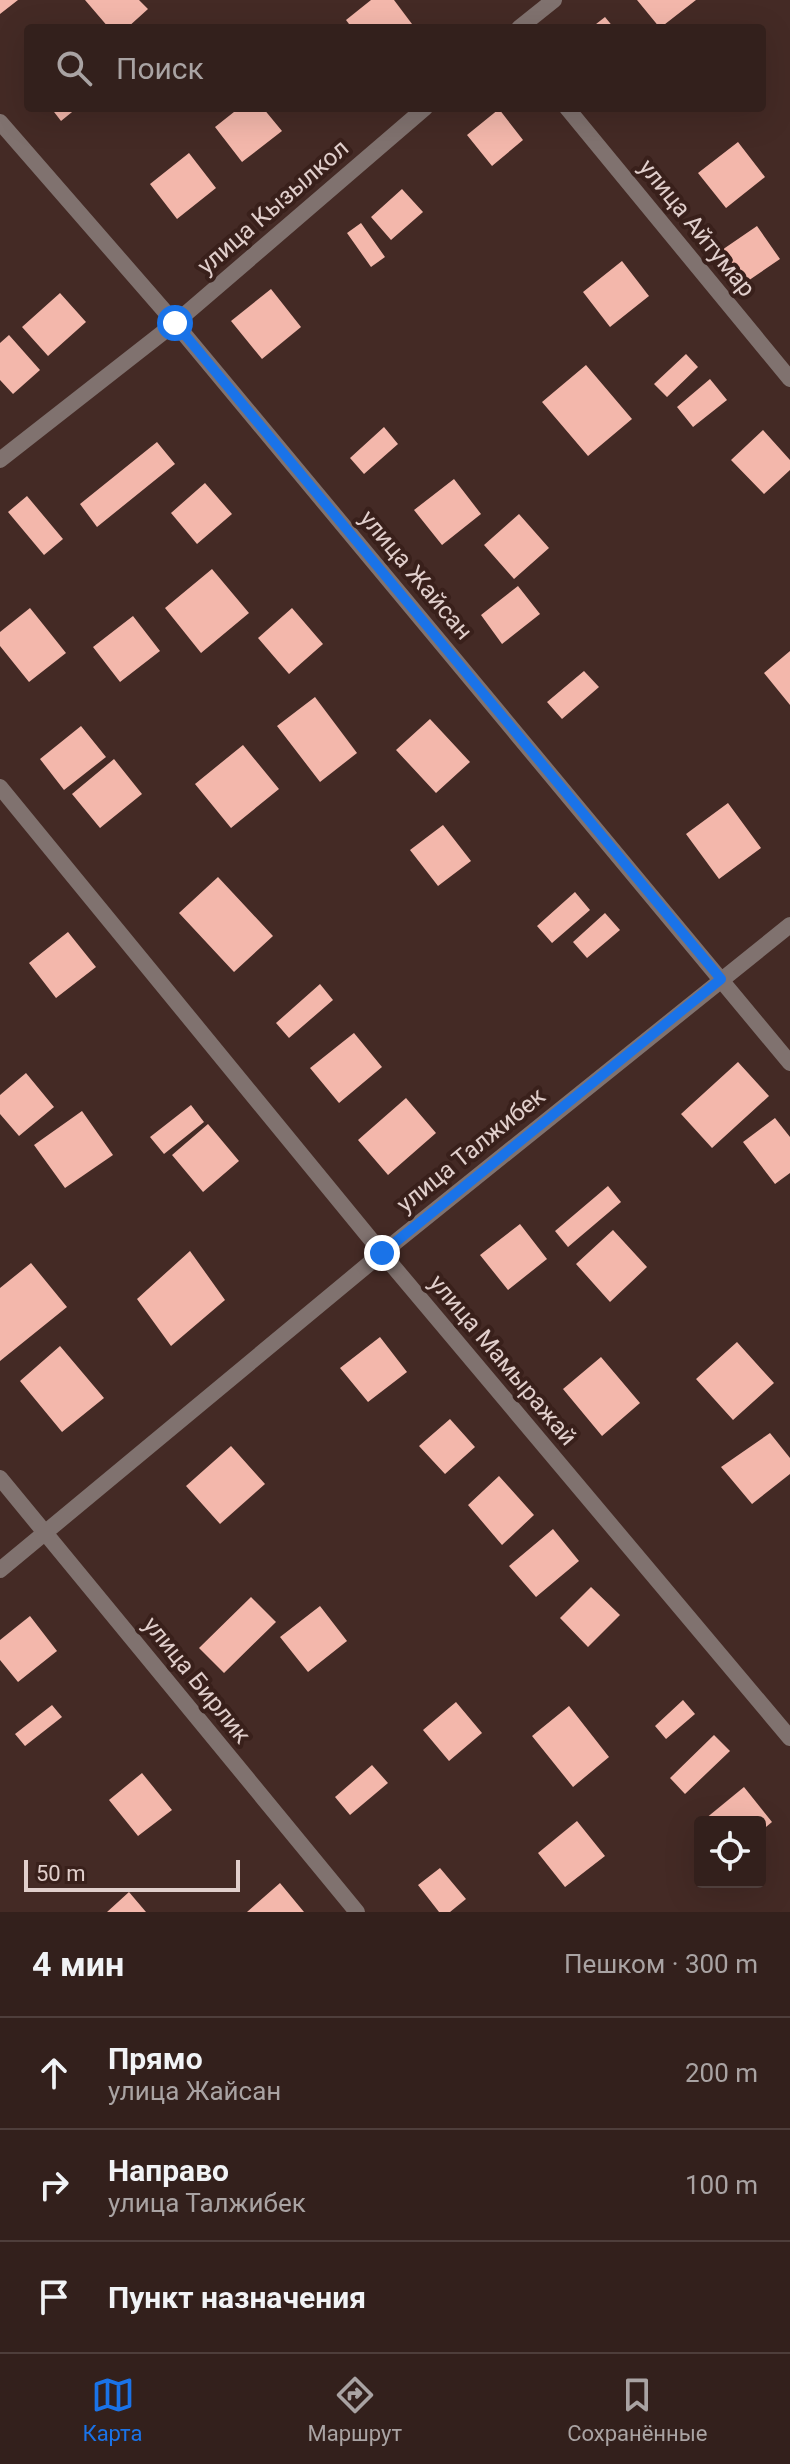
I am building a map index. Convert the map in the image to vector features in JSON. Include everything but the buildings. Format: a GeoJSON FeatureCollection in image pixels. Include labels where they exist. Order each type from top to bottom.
{"type":"FeatureCollection","features":[{"type":"Feature","properties":{"kind":"street"},"geometry":{"type":"LineString","coordinates":[[524,24],[554,0]]}},
{"type":"Feature","properties":{"kind":"street","name":"улица Кызылкол"},"geometry":{"type":"LineString","coordinates":[[0,460],[175,323],[420,112]]}},
{"type":"Feature","properties":{"kind":"street","name":"улица Айтумар"},"geometry":{"type":"LineString","coordinates":[[570,112],[790,379]]}},
{"type":"Feature","properties":{"kind":"street","name":"улица Жайсан"},"geometry":{"type":"LineString","coordinates":[[0,122],[175,323],[790,1063]]}},
{"type":"Feature","properties":{"kind":"street","name":"улица Мамыражай"},"geometry":{"type":"LineString","coordinates":[[0,787],[382,1253],[790,1738]]}},
{"type":"Feature","properties":{"kind":"street","name":"улица Талжибек"},"geometry":{"type":"LineString","coordinates":[[0,1570],[382,1253],[790,925]]}},
{"type":"Feature","properties":{"kind":"street","name":"улица Бирлик"},"geometry":{"type":"LineString","coordinates":[[0,1478],[357,1912]]}},
{"type":"Feature","properties":{"kind":"route"},"geometry":{"type":"LineString","coordinates":[[175,323],[721,979],[382,1253]]}}]}
